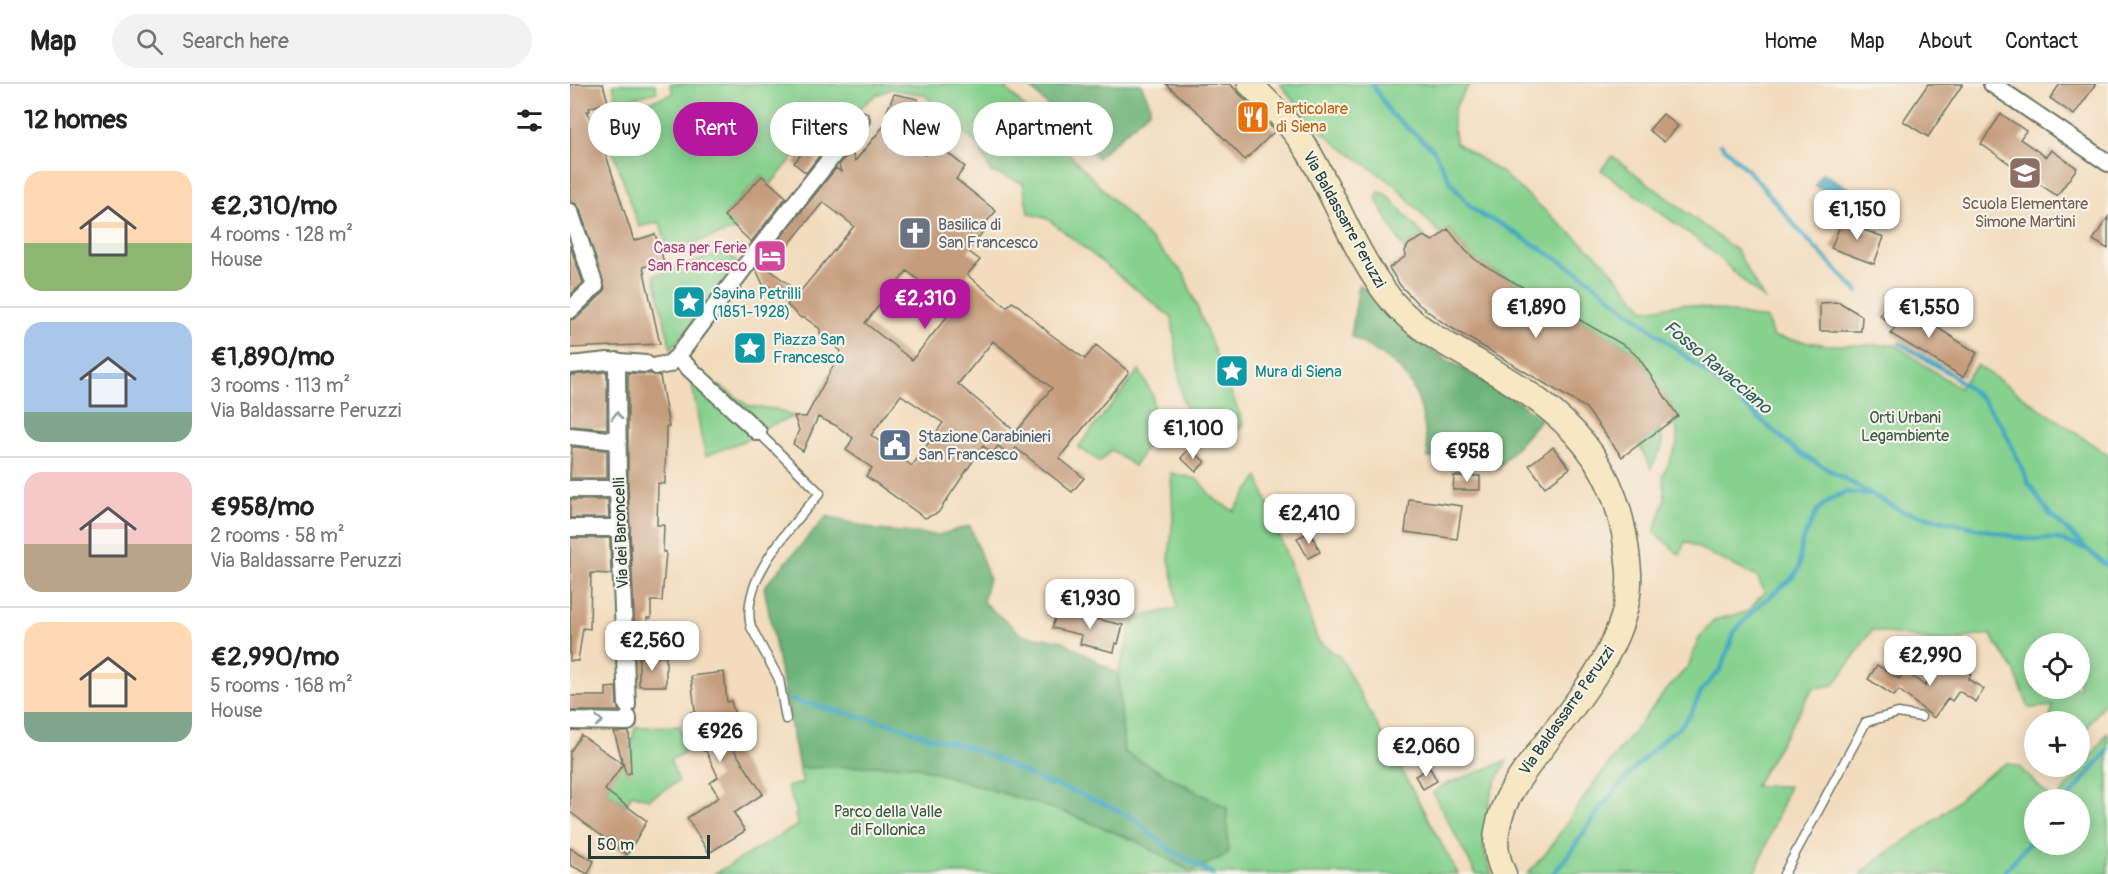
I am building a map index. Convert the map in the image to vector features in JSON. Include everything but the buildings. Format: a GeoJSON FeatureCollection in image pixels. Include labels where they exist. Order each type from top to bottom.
{"type":"FeatureCollection","features":[{"type":"Feature","properties":{"kind":"street","name":"Via Baldassarre Peruzzi"},"geometry":{"type":"LineString","coordinates":[[1250,84],[1301,141],[1371,271],[1400,310],[1430,334],[1511,381],[1555,412],[1592,452],[1616,498],[1624,528],[1629,571],[1623,618],[1613,644],[1597,671],[1526,769],[1507,800],[1497,833],[1497,855],[1504,874]]}},
{"type":"Feature","properties":{"kind":"street"},"geometry":{"type":"LineString","coordinates":[[1992,84],[2108,163]]}},
{"type":"Feature","properties":{"kind":"street"},"geometry":{"type":"LineString","coordinates":[[570,364],[616,361],[667,365],[677,357],[833,156]]}},
{"type":"Feature","properties":{"kind":"street"},"geometry":{"type":"LineString","coordinates":[[570,212],[595,286],[570,310]]}},
{"type":"Feature","properties":{"kind":"street"},"geometry":{"type":"LineString","coordinates":[[677,357],[758,432]]}},
{"type":"Feature","properties":{"kind":"street","name":"Via dei Baroncelli"},"geometry":{"type":"LineString","coordinates":[[570,721],[628,715],[621,528],[615,489],[618,441],[616,361]]}},
{"type":"Feature","properties":{"kind":"street"},"geometry":{"type":"LineString","coordinates":[[570,436],[618,441]]}},
{"type":"Feature","properties":{"kind":"street"},"geometry":{"type":"LineString","coordinates":[[570,489],[615,489]]}},
{"type":"Feature","properties":{"kind":"street"},"geometry":{"type":"LineString","coordinates":[[570,528],[621,528]]}},
{"type":"Feature","properties":{"kind":"lane"},"geometry":{"type":"LineString","coordinates":[[758,432],[820,493],[780,542],[765,565],[750,600],[751,627],[779,679],[786,719]]}},
{"type":"Feature","properties":{"kind":"lane"},"geometry":{"type":"LineString","coordinates":[[1784,874],[1866,722],[1898,713],[1921,717]]}},
{"type":"Feature","properties":{"kind":"green space"},"geometry":{"type":"Polygon","coordinates":[[[613,84],[655,84],[657,92],[617,102],[613,84]]]}},
{"type":"Feature","properties":{"kind":"green space"},"geometry":{"type":"Polygon","coordinates":[[[670,84],[1002,84],[1019,102],[973,102],[973,140],[961,129],[961,102],[932,102],[925,95],[891,89],[876,95],[867,102],[770,102],[770,156],[794,156],[771,184],[762,176],[759,178],[724,216],[738,229],[668,251],[660,222],[639,227],[615,156],[661,156],[661,102],[648,102],[673,94],[670,84]]]}},
{"type":"Feature","properties":{"kind":"green space"},"geometry":{"type":"Polygon","coordinates":[[[1027,84],[1141,84],[1150,104],[1150,110],[1113,144],[1113,102],[1044,102],[1027,84]]]}},
{"type":"Feature","properties":{"kind":"green space","name":"Orti Urbani Legambiente"},"geometry":{"type":"Polygon","coordinates":[[[1280,84],[1470,84],[1454,111],[1453,124],[1456,143],[1501,172],[1605,263],[1645,310],[1684,304],[1767,319],[1773,337],[1828,345],[1895,345],[1959,388],[1977,365],[2108,455],[2108,697],[2090,724],[2090,711],[2052,711],[2053,706],[2029,708],[2025,699],[2090,699],[2090,633],[2024,633],[2024,695],[2014,670],[1990,634],[1939,642],[1872,630],[1834,685],[1813,688],[1755,786],[1789,786],[1755,874],[1527,874],[1547,852],[1594,783],[1663,694],[1689,665],[1698,640],[1714,620],[1747,612],[1765,592],[1757,577],[1685,541],[1680,555],[1654,532],[1665,500],[1663,476],[1677,444],[1677,431],[1673,420],[1678,416],[1639,358],[1627,347],[1477,261],[1449,229],[1441,235],[1395,185],[1339,146],[1309,120],[1280,84]]]}},
{"type":"Feature","properties":{"kind":"green space"},"geometry":{"type":"Polygon","coordinates":[[[984,156],[1071,156],[1184,274],[1244,425],[1224,441],[1199,438],[1182,398],[1172,318],[1048,219],[1028,213],[1023,183],[991,172],[984,156]]]}},
{"type":"Feature","properties":{"kind":"green space"},"geometry":{"type":"Polygon","coordinates":[[[1612,156],[1737,251],[1765,301],[1705,245],[1601,170],[1612,156]]]}},
{"type":"Feature","properties":{"kind":"green space"},"geometry":{"type":"Polygon","coordinates":[[[1379,192],[1387,195],[1424,236],[1409,244],[1405,251],[1376,199],[1379,192]]]}},
{"type":"Feature","properties":{"kind":"green space"},"geometry":{"type":"Polygon","coordinates":[[[728,251],[740,267],[671,349],[654,275],[728,251]]]}},
{"type":"Feature","properties":{"kind":"green space"},"geometry":{"type":"Polygon","coordinates":[[[1359,284],[1418,342],[1520,403],[1541,419],[1498,468],[1475,461],[1428,458],[1423,420],[1411,384],[1394,364],[1351,336],[1359,284]]]}},
{"type":"Feature","properties":{"kind":"green space"},"geometry":{"type":"Polygon","coordinates":[[[1139,370],[1153,396],[1153,415],[1146,448],[1134,466],[1111,450],[1100,462],[1078,447],[1139,370]]]}},
{"type":"Feature","properties":{"kind":"green space"},"geometry":{"type":"Polygon","coordinates":[[[691,378],[755,436],[706,456],[691,378]]]}},
{"type":"Feature","properties":{"kind":"green space"},"geometry":{"type":"Polygon","coordinates":[[[717,386],[749,406],[775,409],[794,417],[763,428],[717,386]]]}},
{"type":"Feature","properties":{"kind":"green space"},"geometry":{"type":"Polygon","coordinates":[[[1660,430],[1663,445],[1651,468],[1639,444],[1660,430]]]}},
{"type":"Feature","properties":{"kind":"green space","name":"Parco della Valle di Follonica"},"geometry":{"type":"Polygon","coordinates":[[[1171,473],[1197,479],[1215,500],[1234,511],[1258,477],[1318,641],[1340,657],[1458,874],[714,874],[798,825],[795,815],[797,812],[787,787],[803,783],[799,768],[911,765],[1067,813],[1138,842],[1191,872],[1226,808],[1124,752],[1118,674],[1134,619],[1177,608],[1169,559],[1173,518],[1171,473]]]}},
{"type":"Feature","properties":{"kind":"green space"},"geometry":{"type":"Polygon","coordinates":[[[827,516],[877,530],[938,535],[970,526],[989,578],[983,602],[1022,635],[1063,641],[1118,674],[1124,752],[1227,808],[1228,854],[1191,872],[1138,842],[1067,813],[911,765],[799,768],[764,587],[827,516]]]}},
{"type":"Feature","properties":{"kind":"green space"},"geometry":{"type":"Polygon","coordinates":[[[680,726],[687,751],[670,760],[679,781],[649,799],[632,794],[626,805],[605,790],[630,751],[635,727],[680,726]]]}},
{"type":"Feature","properties":{"kind":"green space"},"geometry":{"type":"Polygon","coordinates":[[[2108,732],[2108,874],[1861,874],[1938,817],[1986,776],[2008,763],[2019,767],[2024,772],[2024,777],[2029,777],[2042,789],[2024,789],[2024,855],[2090,855],[2090,789],[2065,789],[2075,777],[2090,777],[2092,756],[2108,732]]]}},
{"type":"Feature","properties":{"kind":"green space"},"geometry":{"type":"Polygon","coordinates":[[[1507,761],[1492,789],[1485,824],[1484,850],[1492,874],[1476,874],[1433,793],[1444,785],[1507,761]]]}},
{"type":"Feature","properties":{"kind":"water"},"geometry":{"type":"Polygon","coordinates":[[[1822,173],[1849,188],[1842,201],[1815,186],[1822,173]]]}},
{"type":"Feature","properties":{"kind":"waterway","name":"Fosso Ravacciano"},"geometry":{"type":"LineString","coordinates":[[1372,84],[1391,114],[1433,149],[1451,183],[1470,206],[1580,273],[1708,374],[1798,452],[1901,511],[2025,539],[2058,539],[2087,549],[2108,567]]}},
{"type":"Feature","properties":{"kind":"waterway"},"geometry":{"type":"LineString","coordinates":[[1721,144],[1757,180],[1802,234],[1858,292]]}},
{"type":"Feature","properties":{"kind":"waterway"},"geometry":{"type":"LineString","coordinates":[[1900,343],[1951,374],[1982,399],[2003,427],[2028,482],[2047,511],[2086,548]]}},
{"type":"Feature","properties":{"kind":"waterway"},"geometry":{"type":"LineString","coordinates":[[1553,874],[1602,806],[1630,773],[1690,715],[1702,690],[1721,669],[1735,631],[1755,609],[1791,579],[1799,569],[1802,542],[1817,511],[1831,499],[1846,492],[1870,495]]}},
{"type":"Feature","properties":{"kind":"waterway"},"geometry":{"type":"LineString","coordinates":[[792,700],[895,725],[988,755],[1037,779],[1083,795],[1130,816],[1172,851],[1213,874]]}},
{"type":"Feature","properties":{"kind":"waterway"},"geometry":{"type":"LineString","coordinates":[[2076,789],[2108,750]]}},
{"type":"Feature","properties":{"kind":"waterway"},"geometry":{"type":"LineString","coordinates":[[2003,874],[2024,849]]}},
{"type":"Feature","properties":{"kind":"place","name":"Particolare di Siena"},"geometry":{"type":"Point","coordinates":[1253,117]}},
{"type":"Feature","properties":{"kind":"place","name":"Scuola Elementare Simone Martini"},"geometry":{"type":"Point","coordinates":[2025,173]}},
{"type":"Feature","properties":{"kind":"place","name":"Basilica di San Francesco"},"geometry":{"type":"Point","coordinates":[915,233]}},
{"type":"Feature","properties":{"kind":"place","name":"Casa per Ferie San Francesco"},"geometry":{"type":"Point","coordinates":[770,256]}},
{"type":"Feature","properties":{"kind":"place","name":"Savina Petrilli (1851-1928)"},"geometry":{"type":"Point","coordinates":[689,302]}},
{"type":"Feature","properties":{"kind":"place","name":"Piazza San Francesco"},"geometry":{"type":"Point","coordinates":[750,348]}},
{"type":"Feature","properties":{"kind":"place","name":"Mura di Siena"},"geometry":{"type":"Point","coordinates":[1232,371]}},
{"type":"Feature","properties":{"kind":"place","name":"Stazione Carabinieri San Francesco"},"geometry":{"type":"Point","coordinates":[895,445]}}]}
